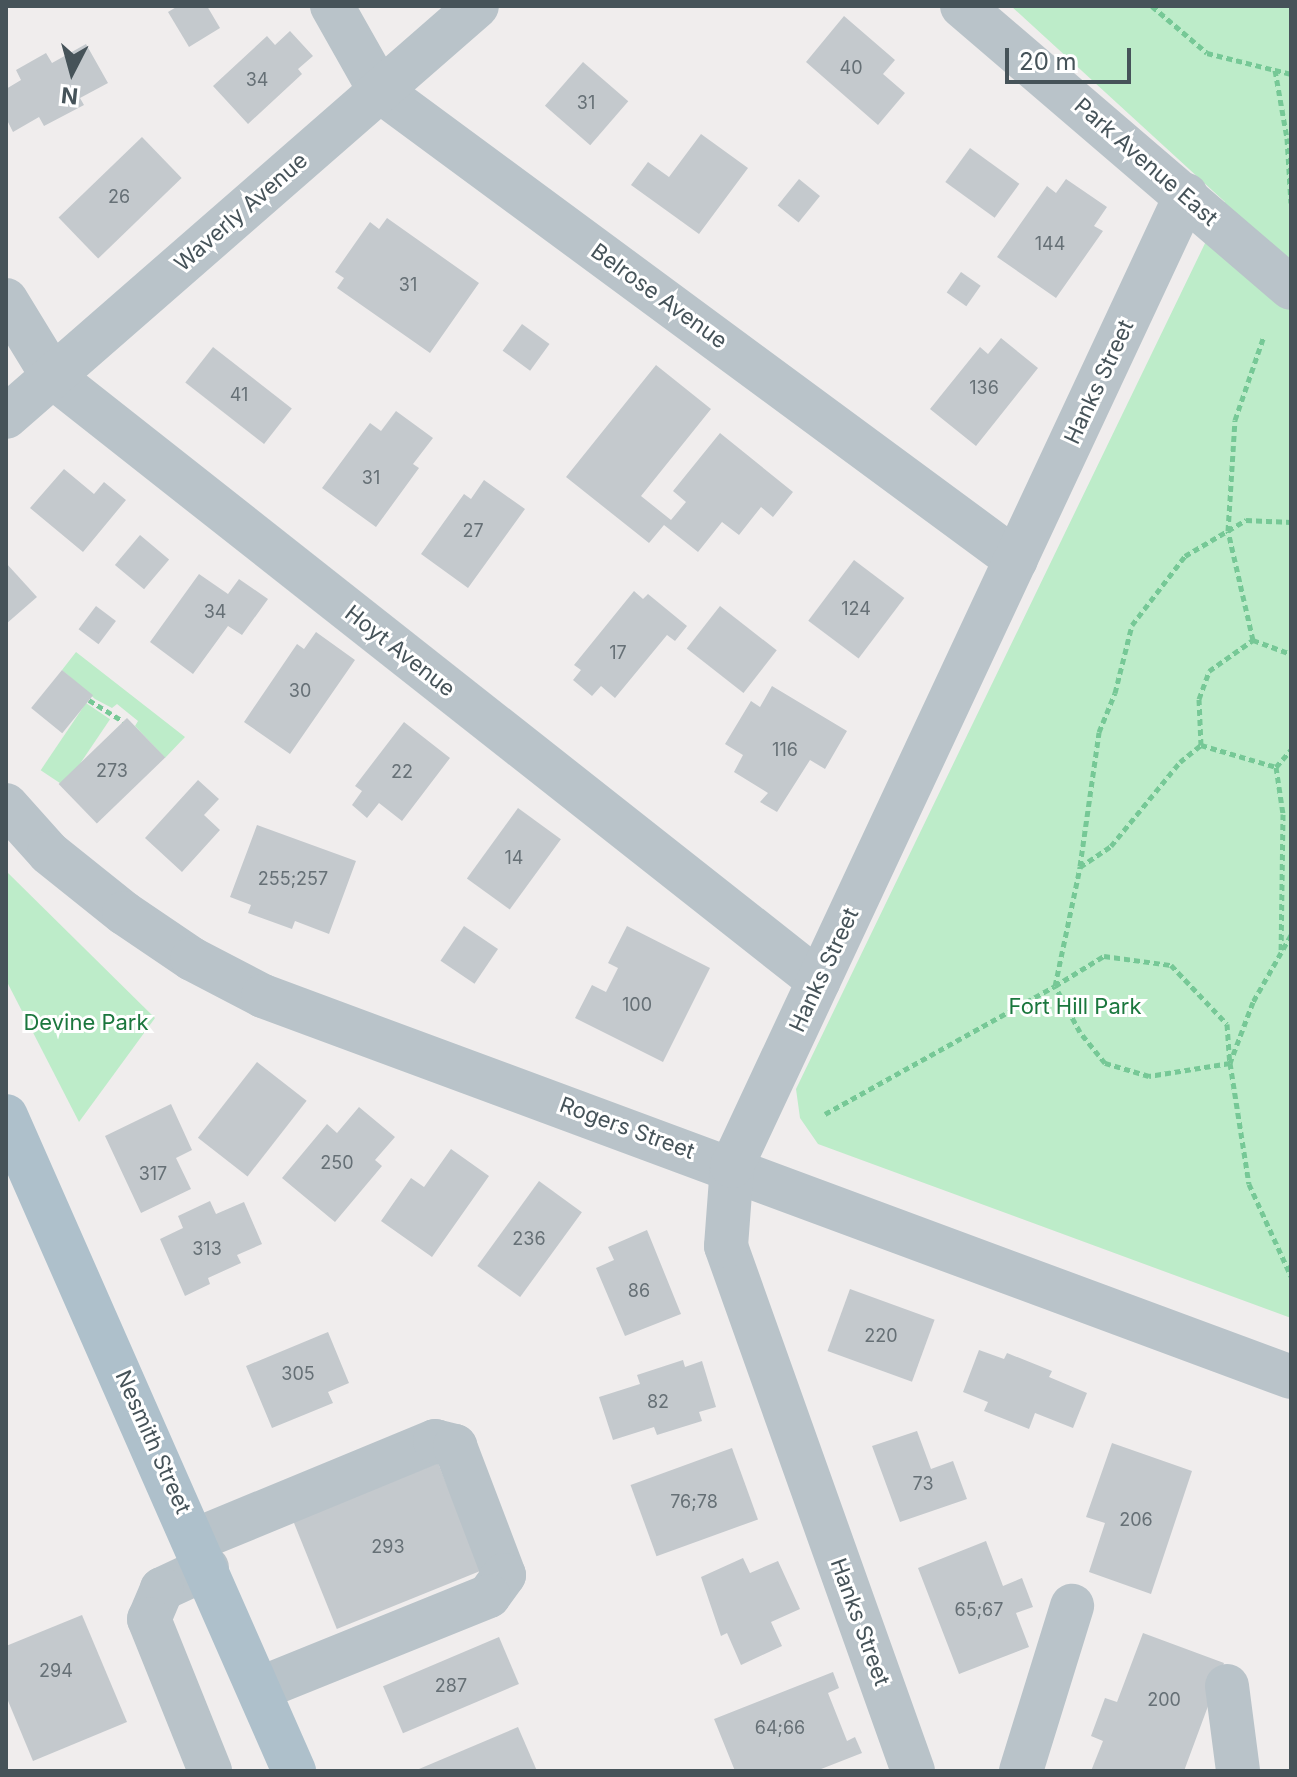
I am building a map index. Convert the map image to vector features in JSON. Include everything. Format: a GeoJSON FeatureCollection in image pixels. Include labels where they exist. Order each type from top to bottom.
{"type":"FeatureCollection","features":[{"type":"Feature","properties":{"kind":"main road","name":"Nesmith Street"},"geometry":{"type":"LineString","coordinates":[[6,1116],[201,1554],[259,1689],[289,1769]]}},
{"type":"Feature","properties":{"kind":"street","name":"Belrose Avenue"},"geometry":{"type":"LineString","coordinates":[[332,6],[380,91],[1016,560]]}},
{"type":"Feature","properties":{"kind":"street","name":"Waverly Avenue"},"geometry":{"type":"LineString","coordinates":[[6,417],[477,6]]}},
{"type":"Feature","properties":{"kind":"street","name":"Park Avenue East"},"geometry":{"type":"LineString","coordinates":[[962,6],[1291,288]]}},
{"type":"Feature","properties":{"kind":"street","name":"Hanks Street"},"geometry":{"type":"LineString","coordinates":[[913,1771],[726,1246],[732,1166],[1186,195]]}},
{"type":"Feature","properties":{"kind":"street","name":"Hoyt Avenue"},"geometry":{"type":"LineString","coordinates":[[6,300],[53,377],[819,981]]}},
{"type":"Feature","properties":{"kind":"street","name":"Rogers Street"},"geometry":{"type":"LineString","coordinates":[[6,805],[49,853],[124,913],[192,959],[263,996],[732,1166],[1291,1377]]}},
{"type":"Feature","properties":{"kind":"street"},"geometry":{"type":"LineString","coordinates":[[210,1771],[149,1619],[162,1589],[201,1554],[435,1441],[455,1446],[504,1575],[489,1596],[259,1689]]}},
{"type":"Feature","properties":{"kind":"street"},"geometry":{"type":"LineString","coordinates":[[1021,1771],[1072,1606]]}},
{"type":"Feature","properties":{"kind":"street"},"geometry":{"type":"LineString","coordinates":[[1227,1686],[1238,1771]]}},
{"type":"Feature","properties":{"kind":"path"},"geometry":{"type":"LineString","coordinates":[[1152,6],[1207,53],[1291,74]]}},
{"type":"Feature","properties":{"kind":"path"},"geometry":{"type":"LineString","coordinates":[[1275,70],[1287,138],[1291,203]]}},
{"type":"Feature","properties":{"kind":"path"},"geometry":{"type":"LineString","coordinates":[[1253,640],[1228,531],[1235,420],[1264,336]]}},
{"type":"Feature","properties":{"kind":"path"},"geometry":{"type":"LineString","coordinates":[[1230,1063],[1149,1076],[1105,1063],[1080,1032],[1055,986],[1080,867],[1099,732],[1115,693],[1132,625],[1185,556],[1246,520],[1291,522]]}},
{"type":"Feature","properties":{"kind":"path"},"geometry":{"type":"LineString","coordinates":[[1253,640],[1291,654]]}},
{"type":"Feature","properties":{"kind":"path"},"geometry":{"type":"LineString","coordinates":[[1201,745],[1199,699],[1209,671],[1253,640]]}},
{"type":"Feature","properties":{"kind":"path"},"geometry":{"type":"LineString","coordinates":[[89,700],[123,721]]}},
{"type":"Feature","properties":{"kind":"path"},"geometry":{"type":"LineString","coordinates":[[1080,867],[1111,846],[1180,762],[1201,745]]}},
{"type":"Feature","properties":{"kind":"path"},"geometry":{"type":"LineString","coordinates":[[1201,745],[1276,767]]}},
{"type":"Feature","properties":{"kind":"path"},"geometry":{"type":"LineString","coordinates":[[1281,950],[1283,814],[1276,767],[1291,750]]}},
{"type":"Feature","properties":{"kind":"path"},"geometry":{"type":"LineString","coordinates":[[1230,1063],[1281,950],[1291,935]]}},
{"type":"Feature","properties":{"kind":"path"},"geometry":{"type":"LineString","coordinates":[[825,1114],[1104,956],[1171,965],[1227,1024],[1249,1184],[1291,1276]]}},
{"type":"Feature","properties":{"kind":"green space","name":"Fort Hill Park"},"geometry":{"type":"Polygon","coordinates":[[[1011,6],[1291,6],[1291,1318],[818,1144],[800,1118],[796,1089],[1225,202],[1011,6]]]}},
{"type":"Feature","properties":{"kind":"green space"},"geometry":{"type":"Polygon","coordinates":[[[76,652],[185,737],[165,758],[135,726],[138,721],[117,704],[112,708],[95,699],[62,670],[76,652]]]}},
{"type":"Feature","properties":{"kind":"green space"},"geometry":{"type":"Polygon","coordinates":[[[86,703],[110,719],[65,786],[41,770],[86,703]]]}},
{"type":"Feature","properties":{"kind":"green space","name":"Devine Park"},"geometry":{"type":"Polygon","coordinates":[[[6,871],[155,1018],[79,1122],[6,980],[6,871]]]}},
{"type":"Feature","properties":{"kind":"building"},"geometry":{"type":"Polygon","coordinates":[[[178,6],[207,6],[220,28],[189,47],[168,12],[178,6]]]}},
{"type":"Feature","properties":{"kind":"building"},"geometry":{"type":"Polygon","coordinates":[[[844,16],[895,60],[883,74],[905,93],[878,125],[806,62],[844,16]]]}},
{"type":"Feature","properties":{"kind":"building"},"geometry":{"type":"Polygon","coordinates":[[[290,31],[313,56],[298,69],[302,74],[248,124],[213,86],[267,36],[275,45],[290,31]]]}},
{"type":"Feature","properties":{"kind":"building"},"geometry":{"type":"Polygon","coordinates":[[[86,44],[108,83],[80,98],[84,105],[44,126],[39,117],[13,132],[6,118],[6,89],[21,80],[16,70],[46,53],[52,63],[86,44]]]}},
{"type":"Feature","properties":{"kind":"building"},"geometry":{"type":"Polygon","coordinates":[[[583,62],[628,101],[590,145],[545,106],[583,62]]]}},
{"type":"Feature","properties":{"kind":"building"},"geometry":{"type":"Polygon","coordinates":[[[701,134],[748,168],[699,234],[631,185],[648,162],[669,177],[701,134]]]}},
{"type":"Feature","properties":{"kind":"building"},"geometry":{"type":"Polygon","coordinates":[[[142,137],[182,178],[98,259],[59,218],[142,137]]]}},
{"type":"Feature","properties":{"kind":"building"},"geometry":{"type":"Polygon","coordinates":[[[970,148],[1019,184],[995,218],[945,182],[970,148]]]}},
{"type":"Feature","properties":{"kind":"building"},"geometry":{"type":"Polygon","coordinates":[[[799,179],[820,196],[799,222],[778,205],[799,179]]]}},
{"type":"Feature","properties":{"kind":"building"},"geometry":{"type":"Polygon","coordinates":[[[1066,179],[1107,207],[1094,226],[1103,231],[1056,298],[997,257],[1047,186],[1056,193],[1066,179]]]}},
{"type":"Feature","properties":{"kind":"building"},"geometry":{"type":"Polygon","coordinates":[[[387,218],[479,283],[430,353],[337,288],[344,278],[335,272],[370,222],[379,229],[387,218]]]}},
{"type":"Feature","properties":{"kind":"building"},"geometry":{"type":"Polygon","coordinates":[[[961,272],[981,286],[966,306],[947,292],[961,272]]]}},
{"type":"Feature","properties":{"kind":"building"},"geometry":{"type":"Polygon","coordinates":[[[522,324],[550,344],[530,371],[503,351],[522,324]]]}},
{"type":"Feature","properties":{"kind":"building"},"geometry":{"type":"Polygon","coordinates":[[[1001,338],[1038,368],[976,446],[930,409],[980,347],[988,354],[1001,338]]]}},
{"type":"Feature","properties":{"kind":"building"},"geometry":{"type":"Polygon","coordinates":[[[213,347],[292,409],[264,444],[185,382],[213,347]]]}},
{"type":"Feature","properties":{"kind":"building"},"geometry":{"type":"Polygon","coordinates":[[[656,365],[711,409],[641,496],[671,520],[686,502],[673,491],[720,433],[793,492],[773,517],[761,507],[739,535],[722,522],[698,552],[664,525],[649,543],[566,477],[656,365]]]}},
{"type":"Feature","properties":{"kind":"building"},"geometry":{"type":"Polygon","coordinates":[[[396,411],[433,438],[413,464],[419,468],[376,527],[322,488],[370,423],[381,431],[396,411]]]}},
{"type":"Feature","properties":{"kind":"building"},"geometry":{"type":"Polygon","coordinates":[[[64,469],[94,494],[104,482],[126,500],[83,552],[30,508],[64,469]]]}},
{"type":"Feature","properties":{"kind":"building"},"geometry":{"type":"Polygon","coordinates":[[[484,480],[525,509],[468,588],[421,554],[464,494],[471,499],[484,480]]]}},
{"type":"Feature","properties":{"kind":"building"},"geometry":{"type":"Polygon","coordinates":[[[140,535],[169,559],[144,589],[115,565],[140,535]]]}},
{"type":"Feature","properties":{"kind":"building"},"geometry":{"type":"Polygon","coordinates":[[[854,560],[904,598],[859,659],[808,621],[854,560]]]}},
{"type":"Feature","properties":{"kind":"building"},"geometry":{"type":"Polygon","coordinates":[[[6,563],[37,597],[6,624],[6,563]]]}},
{"type":"Feature","properties":{"kind":"building"},"geometry":{"type":"Polygon","coordinates":[[[199,574],[228,594],[239,579],[268,599],[242,635],[228,626],[193,674],[150,642],[199,574]]]}},
{"type":"Feature","properties":{"kind":"building"},"geometry":{"type":"Polygon","coordinates":[[[634,591],[643,599],[648,594],[687,626],[675,641],[667,635],[615,698],[601,686],[592,696],[573,680],[581,670],[574,665],[634,591]]]}},
{"type":"Feature","properties":{"kind":"building"},"geometry":{"type":"Polygon","coordinates":[[[96,606],[116,621],[99,644],[79,629],[96,606]]]}},
{"type":"Feature","properties":{"kind":"building"},"geometry":{"type":"Polygon","coordinates":[[[720,606],[777,650],[743,693],[687,649],[720,606]]]}},
{"type":"Feature","properties":{"kind":"building"},"geometry":{"type":"Polygon","coordinates":[[[316,632],[355,660],[290,754],[244,722],[297,644],[304,649],[316,632]]]}},
{"type":"Feature","properties":{"kind":"building"},"geometry":{"type":"Polygon","coordinates":[[[62,670],[93,695],[62,733],[31,708],[62,670]]]}},
{"type":"Feature","properties":{"kind":"building"},"geometry":{"type":"Polygon","coordinates":[[[772,686],[847,731],[825,769],[810,760],[777,812],[760,802],[768,793],[734,772],[743,755],[725,744],[751,701],[760,707],[772,686]]]}},
{"type":"Feature","properties":{"kind":"building"},"geometry":{"type":"Polygon","coordinates":[[[127,718],[165,758],[97,824],[59,784],[127,718]]]}},
{"type":"Feature","properties":{"kind":"building"},"geometry":{"type":"Polygon","coordinates":[[[404,722],[450,758],[402,821],[379,803],[367,818],[352,805],[362,791],[355,786],[404,722]]]}},
{"type":"Feature","properties":{"kind":"building"},"geometry":{"type":"Polygon","coordinates":[[[198,780],[219,799],[204,815],[220,830],[182,872],[145,838],[198,780]]]}},
{"type":"Feature","properties":{"kind":"building"},"geometry":{"type":"Polygon","coordinates":[[[518,808],[561,839],[510,910],[467,878],[518,808]]]}},
{"type":"Feature","properties":{"kind":"building"},"geometry":{"type":"Polygon","coordinates":[[[257,825],[356,861],[329,934],[295,921],[292,929],[248,913],[251,905],[230,897],[257,825]]]}},
{"type":"Feature","properties":{"kind":"building"},"geometry":{"type":"Polygon","coordinates":[[[464,926],[498,949],[475,984],[441,961],[464,926]]]}},
{"type":"Feature","properties":{"kind":"building"},"geometry":{"type":"Polygon","coordinates":[[[627,926],[710,968],[663,1062],[575,1018],[592,985],[606,992],[618,968],[608,963],[627,926]]]}},
{"type":"Feature","properties":{"kind":"building"},"geometry":{"type":"Polygon","coordinates":[[[257,1062],[307,1101],[248,1176],[198,1138],[257,1062]]]}},
{"type":"Feature","properties":{"kind":"building"},"geometry":{"type":"Polygon","coordinates":[[[171,1104],[192,1150],[176,1158],[191,1189],[141,1213],[105,1136],[171,1104]]]}},
{"type":"Feature","properties":{"kind":"building"},"geometry":{"type":"Polygon","coordinates":[[[359,1107],[395,1137],[375,1160],[382,1166],[335,1222],[282,1178],[327,1124],[337,1133],[359,1107]]]}},
{"type":"Feature","properties":{"kind":"building"},"geometry":{"type":"Polygon","coordinates":[[[451,1149],[489,1176],[432,1257],[381,1221],[411,1178],[424,1187],[451,1149]]]}},
{"type":"Feature","properties":{"kind":"building"},"geometry":{"type":"Polygon","coordinates":[[[539,1181],[582,1212],[520,1297],[477,1266],[539,1181]]]}},
{"type":"Feature","properties":{"kind":"building"},"geometry":{"type":"Polygon","coordinates":[[[210,1201],[216,1214],[244,1202],[262,1244],[237,1255],[241,1263],[208,1278],[210,1284],[185,1296],[160,1239],[183,1228],[178,1216],[210,1201]]]}},
{"type":"Feature","properties":{"kind":"building"},"geometry":{"type":"Polygon","coordinates":[[[647,1230],[681,1314],[625,1336],[596,1268],[614,1260],[608,1247],[647,1230]]]}},
{"type":"Feature","properties":{"kind":"building"},"geometry":{"type":"Polygon","coordinates":[[[850,1289],[935,1320],[912,1382],[827,1351],[850,1289]]]}},
{"type":"Feature","properties":{"kind":"building"},"geometry":{"type":"Polygon","coordinates":[[[328,1332],[349,1383],[328,1392],[333,1403],[272,1428],[246,1366],[328,1332]]]}},
{"type":"Feature","properties":{"kind":"building"},"geometry":{"type":"Polygon","coordinates":[[[979,1350],[1004,1359],[1007,1353],[1052,1371],[1049,1377],[1087,1393],[1073,1428],[1035,1413],[1029,1429],[984,1411],[988,1402],[963,1392],[979,1350]]]}},
{"type":"Feature","properties":{"kind":"building"},"geometry":{"type":"Polygon","coordinates":[[[683,1360],[685,1367],[702,1361],[716,1407],[699,1412],[702,1421],[657,1435],[654,1427],[613,1440],[599,1397],[640,1384],[637,1375],[683,1360]]]}},
{"type":"Feature","properties":{"kind":"building"},"geometry":{"type":"Polygon","coordinates":[[[917,1431],[931,1469],[953,1461],[967,1499],[900,1522],[872,1446],[917,1431]]]}},
{"type":"Feature","properties":{"kind":"building"},"geometry":{"type":"Polygon","coordinates":[[[1112,1443],[1192,1471],[1151,1594],[1089,1572],[1105,1523],[1086,1517],[1112,1443]]]}},
{"type":"Feature","properties":{"kind":"building"},"geometry":{"type":"Polygon","coordinates":[[[732,1448],[758,1519],[657,1556],[631,1485],[732,1448]]]}},
{"type":"Feature","properties":{"kind":"building"},"geometry":{"type":"Polygon","coordinates":[[[438,1463],[481,1571],[337,1629],[293,1521],[438,1463]]]}},
{"type":"Feature","properties":{"kind":"building"},"geometry":{"type":"Polygon","coordinates":[[[986,1541],[1003,1586],[1022,1578],[1033,1607],[1016,1613],[1029,1647],[959,1674],[918,1568],[986,1541]]]}},
{"type":"Feature","properties":{"kind":"building"},"geometry":{"type":"Polygon","coordinates":[[[743,1558],[750,1573],[778,1561],[800,1609],[771,1622],[782,1646],[741,1665],[727,1633],[721,1636],[701,1577],[743,1558]]]}},
{"type":"Feature","properties":{"kind":"building"},"geometry":{"type":"Polygon","coordinates":[[[82,1615],[127,1722],[33,1761],[6,1696],[6,1646],[82,1615]]]}},
{"type":"Feature","properties":{"kind":"building"},"geometry":{"type":"Polygon","coordinates":[[[1143,1633],[1224,1663],[1184,1771],[1091,1771],[1103,1741],[1091,1736],[1105,1698],[1117,1702],[1143,1633]]]}},
{"type":"Feature","properties":{"kind":"building"},"geometry":{"type":"Polygon","coordinates":[[[499,1637],[519,1684],[403,1733],[383,1686],[499,1637]]]}},
{"type":"Feature","properties":{"kind":"building"},"geometry":{"type":"Polygon","coordinates":[[[833,1672],[839,1688],[828,1693],[847,1741],[855,1737],[862,1753],[816,1771],[735,1771],[714,1719],[833,1672]]]}},
{"type":"Feature","properties":{"kind":"building"},"geometry":{"type":"Polygon","coordinates":[[[518,1727],[537,1771],[419,1769],[518,1727]]]}}]}
